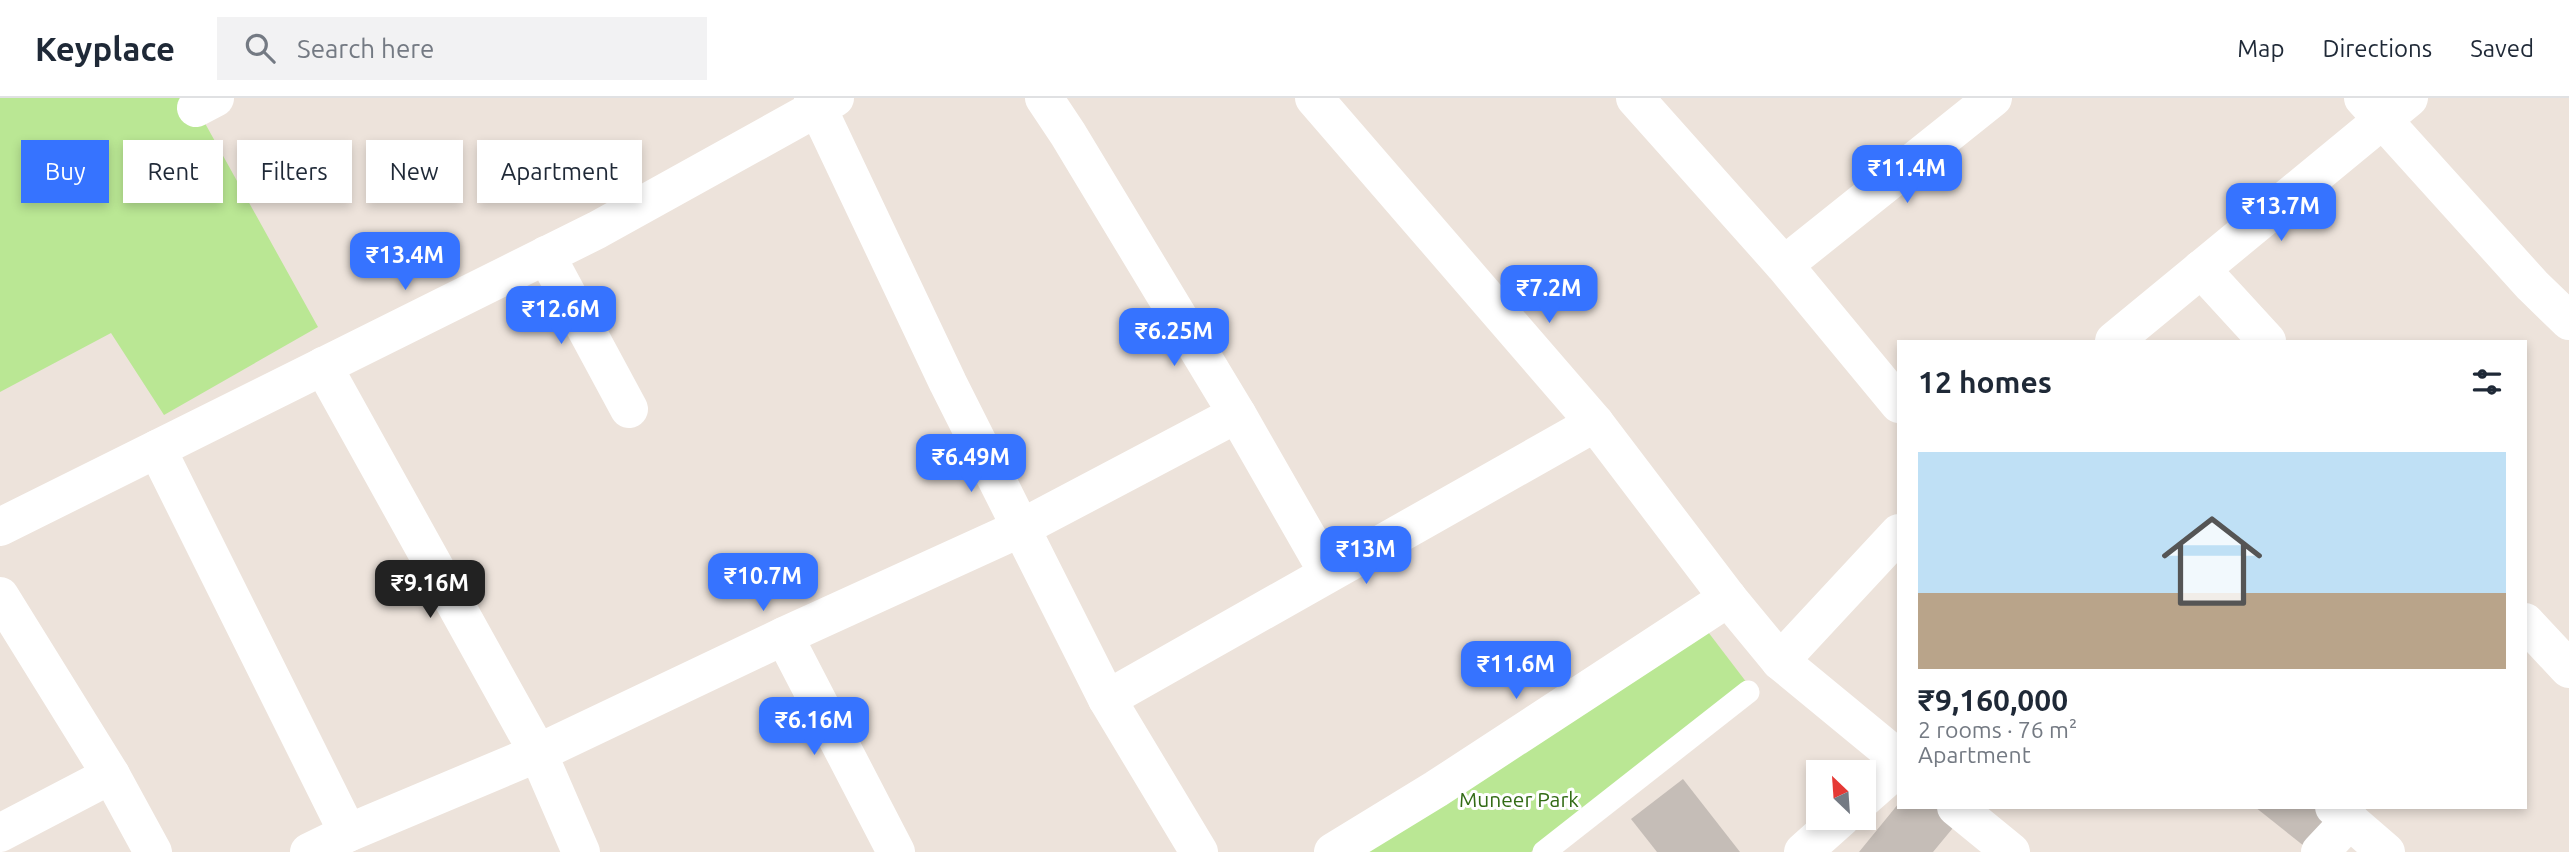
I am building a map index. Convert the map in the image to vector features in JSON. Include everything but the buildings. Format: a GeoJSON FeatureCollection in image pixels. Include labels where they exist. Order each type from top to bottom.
{"type":"FeatureCollection","features":[{"type":"Feature","properties":{"kind":"street"},"geometry":{"type":"LineString","coordinates":[[1044,98],[1237,414],[1328,573]]}},
{"type":"Feature","properties":{"kind":"street"},"geometry":{"type":"LineString","coordinates":[[1314,98],[1595,423],[1728,598],[1780,661],[1897,757]]}},
{"type":"Feature","properties":{"kind":"street"},"geometry":{"type":"LineString","coordinates":[[1635,98],[1784,265],[1897,402]]}},
{"type":"Feature","properties":{"kind":"street"},"geometry":{"type":"LineString","coordinates":[[1784,265],[1993,98]]}},
{"type":"Feature","properties":{"kind":"street"},"geometry":{"type":"LineString","coordinates":[[0,527],[597,230],[822,102],[948,383],[1107,699],[1199,852]]}},
{"type":"Feature","properties":{"kind":"street"},"geometry":{"type":"LineString","coordinates":[[2115,340],[2201,270],[2385,105],[2532,285],[2569,321]]}},
{"type":"Feature","properties":{"kind":"street"},"geometry":{"type":"LineString","coordinates":[[546,255],[629,409]]}},
{"type":"Feature","properties":{"kind":"street"},"geometry":{"type":"LineString","coordinates":[[2201,270],[2266,340]]}},
{"type":"Feature","properties":{"kind":"street"},"geometry":{"type":"LineString","coordinates":[[323,366],[538,753],[581,852]]}},
{"type":"Feature","properties":{"kind":"street"},"geometry":{"type":"LineString","coordinates":[[309,852],[538,753],[784,636],[1021,528],[1237,414]]}},
{"type":"Feature","properties":{"kind":"street"},"geometry":{"type":"LineString","coordinates":[[1107,699],[1595,423]]}},
{"type":"Feature","properties":{"kind":"street"},"geometry":{"type":"LineString","coordinates":[[157,449],[348,833]]}},
{"type":"Feature","properties":{"kind":"street"},"geometry":{"type":"LineString","coordinates":[[1780,661],[1897,535]]}},
{"type":"Feature","properties":{"kind":"street"},"geometry":{"type":"LineString","coordinates":[[0,596],[111,775],[153,852]]}},
{"type":"Feature","properties":{"kind":"street"},"geometry":{"type":"LineString","coordinates":[[1333,852],[1436,789],[1728,598]]}},
{"type":"Feature","properties":{"kind":"street"},"geometry":{"type":"LineString","coordinates":[[2527,624],[2569,669]]}},
{"type":"Feature","properties":{"kind":"street"},"geometry":{"type":"LineString","coordinates":[[784,636],[896,852]]}},
{"type":"Feature","properties":{"kind":"street"},"geometry":{"type":"LineString","coordinates":[[1876,787],[1897,768]]}},
{"type":"Feature","properties":{"kind":"street"},"geometry":{"type":"LineString","coordinates":[[0,833],[111,775]]}},
{"type":"Feature","properties":{"kind":"street"},"geometry":{"type":"LineString","coordinates":[[1958,809],[2011,852]]}},
{"type":"Feature","properties":{"kind":"street"},"geometry":{"type":"LineString","coordinates":[[2320,852],[2342,813],[2386,852]]}},
{"type":"Feature","properties":{"kind":"street"},"geometry":{"type":"LineString","coordinates":[[1802,852],[1827,830]]}},
{"type":"Feature","properties":{"kind":"lane"},"geometry":{"type":"LineString","coordinates":[[1544,852],[1748,692]]}},
{"type":"Feature","properties":{"kind":"green space"},"geometry":{"type":"Polygon","coordinates":[[[0,98],[191,98],[214,140],[123,140],[123,203],[223,203],[223,156],[237,181],[237,203],[249,203],[318,327],[164,415],[111,333],[0,392],[0,98]]]}},
{"type":"Feature","properties":{"kind":"green space","name":"Muneer Park"},"geometry":{"type":"Polygon","coordinates":[[[1702,624],[1747,683],[1531,852],[1342,852],[1702,624]]]}}]}
